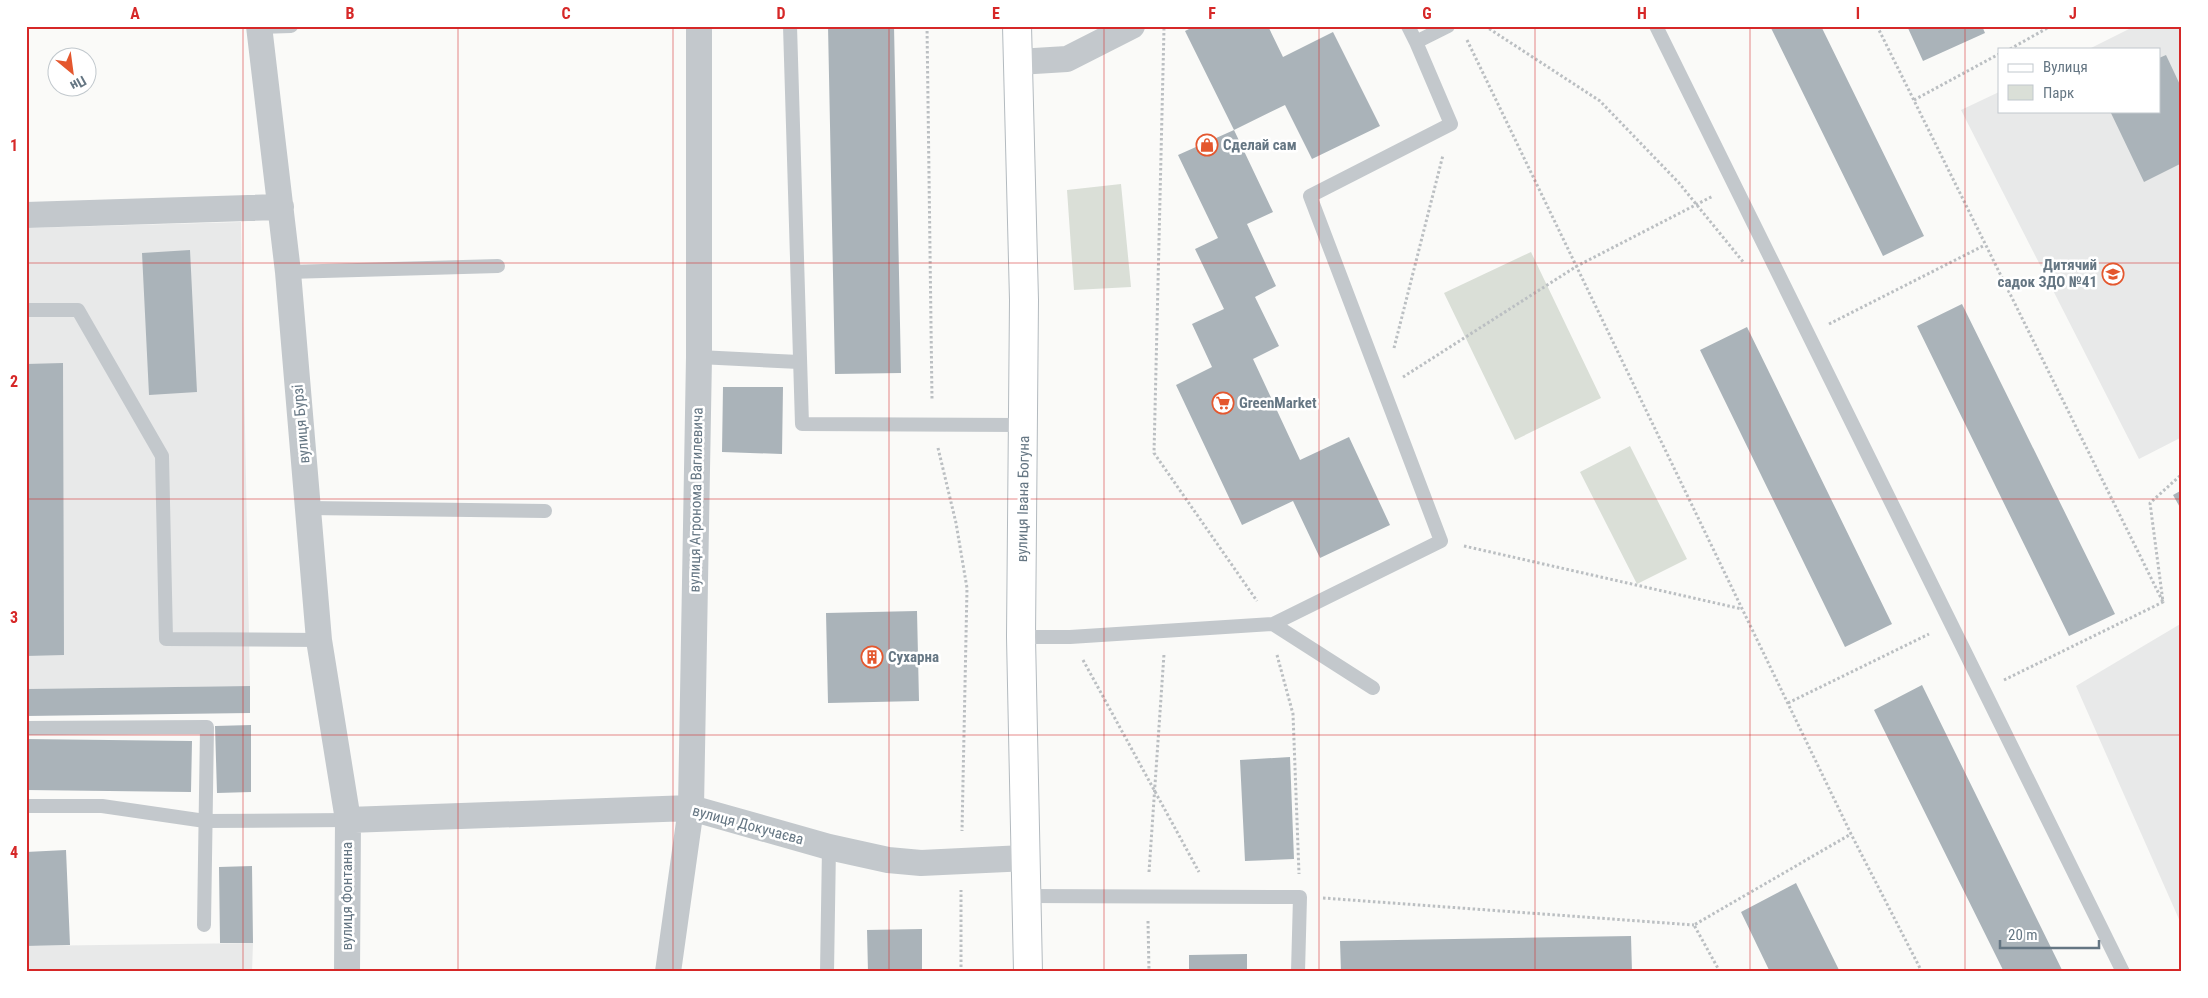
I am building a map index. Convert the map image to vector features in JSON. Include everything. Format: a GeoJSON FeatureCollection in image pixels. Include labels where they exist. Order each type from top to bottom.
{"type":"FeatureCollection","features":[{"type":"Feature","properties":{"kind":"street","name":"вулиця Бурзі"},"geometry":{"type":"LineString","coordinates":[[259,26],[288,272],[319,640],[348,820]]}},
{"type":"Feature","properties":{"kind":"street","name":"вулиця Агронома Вагилевича"},"geometry":{"type":"LineString","coordinates":[[668,972],[691,808],[699,357],[699,26]]}},
{"type":"Feature","properties":{"kind":"street","name":"вулиця Івана Богуна"},"geometry":{"type":"LineString","coordinates":[[1017,26],[1024,300],[1021,638],[1028,896],[1028,972]]}},
{"type":"Feature","properties":{"kind":"street"},"geometry":{"type":"LineString","coordinates":[[1018,62],[1067,59],[1132,26]]}},
{"type":"Feature","properties":{"kind":"street"},"geometry":{"type":"LineString","coordinates":[[26,215],[281,206]]}},
{"type":"Feature","properties":{"kind":"street","name":"вулиця Докучаєва"},"geometry":{"type":"LineString","coordinates":[[348,820],[691,808],[829,847],[888,860],[921,862],[1026,858]]}},
{"type":"Feature","properties":{"kind":"street","name":"вулиця Фонтанна"},"geometry":{"type":"LineString","coordinates":[[347,972],[348,820]]}},
{"type":"Feature","properties":{"kind":"lane"},"geometry":{"type":"LineString","coordinates":[[259,26],[291,26]]}},
{"type":"Feature","properties":{"kind":"lane"},"geometry":{"type":"LineString","coordinates":[[790,26],[802,424],[1024,425]]}},
{"type":"Feature","properties":{"kind":"lane"},"geometry":{"type":"LineString","coordinates":[[1021,638],[1070,637],[1274,624],[1441,541],[1310,196],[1451,124],[1408,26]]}},
{"type":"Feature","properties":{"kind":"lane"},"geometry":{"type":"LineString","coordinates":[[1416,42],[1448,26]]}},
{"type":"Feature","properties":{"kind":"lane"},"geometry":{"type":"LineString","coordinates":[[1656,26],[2123,972]]}},
{"type":"Feature","properties":{"kind":"lane"},"geometry":{"type":"LineString","coordinates":[[288,272],[498,266]]}},
{"type":"Feature","properties":{"kind":"lane"},"geometry":{"type":"LineString","coordinates":[[26,310],[78,310],[162,456],[166,639],[319,640]]}},
{"type":"Feature","properties":{"kind":"lane"},"geometry":{"type":"LineString","coordinates":[[699,357],[799,362]]}},
{"type":"Feature","properties":{"kind":"lane"},"geometry":{"type":"LineString","coordinates":[[308,508],[546,511]]}},
{"type":"Feature","properties":{"kind":"lane"},"geometry":{"type":"LineString","coordinates":[[1274,624],[1374,688]]}},
{"type":"Feature","properties":{"kind":"lane"},"geometry":{"type":"LineString","coordinates":[[26,728],[207,727],[204,925]]}},
{"type":"Feature","properties":{"kind":"lane"},"geometry":{"type":"LineString","coordinates":[[26,806],[102,806],[206,821],[348,820]]}},
{"type":"Feature","properties":{"kind":"lane"},"geometry":{"type":"LineString","coordinates":[[827,972],[829,847]]}},
{"type":"Feature","properties":{"kind":"lane"},"geometry":{"type":"LineString","coordinates":[[1028,896],[1300,897],[1298,972]]}},
{"type":"Feature","properties":{"kind":"path"},"geometry":{"type":"LineString","coordinates":[[1485,26],[1600,101],[1680,183],[1746,266]]}},
{"type":"Feature","properties":{"kind":"path"},"geometry":{"type":"LineString","coordinates":[[1877,26],[2163,602]]}},
{"type":"Feature","properties":{"kind":"path"},"geometry":{"type":"LineString","coordinates":[[2012,48],[2052,26]]}},
{"type":"Feature","properties":{"kind":"path"},"geometry":{"type":"LineString","coordinates":[[1164,28],[1154,453],[1274,624],[1278,660],[1293,714],[1300,897],[1694,925],[1852,834]]}},
{"type":"Feature","properties":{"kind":"path"},"geometry":{"type":"LineString","coordinates":[[1464,35],[1742,609],[1922,972]]}},
{"type":"Feature","properties":{"kind":"path"},"geometry":{"type":"LineString","coordinates":[[1914,100],[1998,55]]}},
{"type":"Feature","properties":{"kind":"path"},"geometry":{"type":"LineString","coordinates":[[1383,389],[1451,124]]}},
{"type":"Feature","properties":{"kind":"path"},"geometry":{"type":"LineString","coordinates":[[1383,389],[1577,266],[1735,185]]}},
{"type":"Feature","properties":{"kind":"path"},"geometry":{"type":"LineString","coordinates":[[1808,335],[1986,245]]}},
{"type":"Feature","properties":{"kind":"path"},"geometry":{"type":"LineString","coordinates":[[2163,602],[2150,504],[2182,474]]}},
{"type":"Feature","properties":{"kind":"path"},"geometry":{"type":"LineString","coordinates":[[1441,541],[1742,609]]}},
{"type":"Feature","properties":{"kind":"path"},"geometry":{"type":"LineString","coordinates":[[1984,690],[2163,602]]}},
{"type":"Feature","properties":{"kind":"path"},"geometry":{"type":"LineString","coordinates":[[1788,703],[1951,623]]}},
{"type":"Feature","properties":{"kind":"path"},"geometry":{"type":"LineString","coordinates":[[1149,972],[1147,896],[1165,631]]}},
{"type":"Feature","properties":{"kind":"path"},"geometry":{"type":"LineString","coordinates":[[1070,637],[1212,896]]}},
{"type":"Feature","properties":{"kind":"path"},"geometry":{"type":"LineString","coordinates":[[961,972],[962,860]]}},
{"type":"Feature","properties":{"kind":"path"},"geometry":{"type":"LineString","coordinates":[[1694,925],[1720,972]]}},
{"type":"Feature","properties":{"kind":"shaded area","name":"Дитячий садок ЗДО №41"},"geometry":{"type":"Polygon","coordinates":[[[2135,26],[2182,26],[2182,437],[2139,459],[1961,110],[1998,92],[1998,112],[2160,112],[2160,48],[2091,48],[2135,26]]]}},
{"type":"Feature","properties":{"kind":"shaded area"},"geometry":{"type":"Polygon","coordinates":[[[241,222],[250,686],[26,689],[26,228],[241,222]]]}},
{"type":"Feature","properties":{"kind":"shaded area"},"geometry":{"type":"Polygon","coordinates":[[[2182,623],[2182,926],[2076,686],[2182,623]]]}},
{"type":"Feature","properties":{"kind":"shaded area"},"geometry":{"type":"Polygon","coordinates":[[[253,943],[252,972],[26,972],[26,946],[253,943]]]}},
{"type":"Feature","properties":{"kind":"green space"},"geometry":{"type":"Polygon","coordinates":[[[1121,184],[1131,287],[1074,290],[1067,190],[1121,184]]]}},
{"type":"Feature","properties":{"kind":"green space"},"geometry":{"type":"Polygon","coordinates":[[[1531,252],[1601,398],[1515,440],[1444,293],[1531,252]]]}},
{"type":"Feature","properties":{"kind":"green space"},"geometry":{"type":"Polygon","coordinates":[[[1630,446],[1687,559],[1637,584],[1580,472],[1630,446]]]}},
{"type":"Feature","properties":{"kind":"building"},"geometry":{"type":"Polygon","coordinates":[[[828,26],[894,26],[901,373],[835,374],[828,26]]]}},
{"type":"Feature","properties":{"kind":"building"},"geometry":{"type":"Polygon","coordinates":[[[1195,26],[1268,26],[1283,57],[1333,32],[1380,126],[1312,159],[1285,105],[1234,130],[1185,31],[1195,26]]]}},
{"type":"Feature","properties":{"kind":"building"},"geometry":{"type":"Polygon","coordinates":[[[1770,26],[1821,26],[1924,236],[1883,256],[1770,26]]]}},
{"type":"Feature","properties":{"kind":"building"},"geometry":{"type":"Polygon","coordinates":[[[1907,26],[1982,26],[1985,33],[1923,61],[1907,26]]]}},
{"type":"Feature","properties":{"kind":"building"},"geometry":{"type":"Polygon","coordinates":[[[2166,55],[2182,89],[2182,163],[2144,182],[2110,112],[2160,112],[2160,58],[2166,55]]]}},
{"type":"Feature","properties":{"kind":"building"},"geometry":{"type":"Polygon","coordinates":[[[1234,130],[1273,212],[1247,224],[1276,286],[1255,297],[1279,346],[1253,359],[1300,460],[1349,437],[1390,525],[1320,558],[1293,501],[1242,525],[1176,385],[1212,367],[1192,324],[1224,309],[1195,249],[1218,238],[1178,155],[1234,130]]]}},
{"type":"Feature","properties":{"kind":"building"},"geometry":{"type":"Polygon","coordinates":[[[190,250],[197,392],[149,395],[142,253],[190,250]]]}},
{"type":"Feature","properties":{"kind":"building"},"geometry":{"type":"Polygon","coordinates":[[[1962,304],[2115,614],[2069,636],[1917,326],[1962,304]]]}},
{"type":"Feature","properties":{"kind":"building"},"geometry":{"type":"Polygon","coordinates":[[[1747,327],[1892,624],[1845,647],[1700,350],[1747,327]]]}},
{"type":"Feature","properties":{"kind":"building"},"geometry":{"type":"Polygon","coordinates":[[[63,363],[64,655],[26,656],[26,364],[63,363]]]}},
{"type":"Feature","properties":{"kind":"building"},"geometry":{"type":"Polygon","coordinates":[[[723,387],[783,387],[782,454],[722,452],[723,387]]]}},
{"type":"Feature","properties":{"kind":"building"},"geometry":{"type":"Polygon","coordinates":[[[2182,490],[2182,511],[2173,495],[2182,490]]]}},
{"type":"Feature","properties":{"kind":"building","name":"Сухарна"},"geometry":{"type":"Polygon","coordinates":[[[917,611],[919,701],[828,703],[826,613],[917,611]]]}},
{"type":"Feature","properties":{"kind":"building"},"geometry":{"type":"Polygon","coordinates":[[[1922,685],[2063,972],[2004,972],[1874,710],[1922,685]]]}},
{"type":"Feature","properties":{"kind":"building"},"geometry":{"type":"Polygon","coordinates":[[[250,686],[250,713],[26,716],[26,689],[250,686]]]}},
{"type":"Feature","properties":{"kind":"building"},"geometry":{"type":"Polygon","coordinates":[[[251,725],[251,792],[217,793],[215,726],[251,725]]]}},
{"type":"Feature","properties":{"kind":"building"},"geometry":{"type":"Polygon","coordinates":[[[26,739],[192,741],[191,792],[26,790],[26,739]]]}},
{"type":"Feature","properties":{"kind":"building"},"geometry":{"type":"Polygon","coordinates":[[[1290,757],[1294,859],[1245,861],[1240,760],[1290,757]]]}},
{"type":"Feature","properties":{"kind":"building"},"geometry":{"type":"Polygon","coordinates":[[[66,850],[70,945],[26,946],[26,852],[66,850]]]}},
{"type":"Feature","properties":{"kind":"building"},"geometry":{"type":"Polygon","coordinates":[[[252,866],[253,943],[220,943],[219,867],[252,866]]]}},
{"type":"Feature","properties":{"kind":"building"},"geometry":{"type":"Polygon","coordinates":[[[1796,883],[1840,972],[1770,972],[1741,912],[1796,883]]]}},
{"type":"Feature","properties":{"kind":"building"},"geometry":{"type":"Polygon","coordinates":[[[922,929],[922,972],[868,972],[867,930],[922,929]]]}},
{"type":"Feature","properties":{"kind":"building"},"geometry":{"type":"Polygon","coordinates":[[[1631,936],[1632,972],[1341,972],[1340,941],[1631,936]]]}},
{"type":"Feature","properties":{"kind":"building"},"geometry":{"type":"Polygon","coordinates":[[[1247,954],[1247,972],[1189,972],[1189,955],[1247,954]]]}},
{"type":"Feature","properties":{"kind":"place","name":"Сделай сам"},"geometry":{"type":"Point","coordinates":[1207,145]}},
{"type":"Feature","properties":{"kind":"place","name":"Дитячий садок ЗДО №41"},"geometry":{"type":"Point","coordinates":[2113,274]}},
{"type":"Feature","properties":{"kind":"place","name":"GreenMarket"},"geometry":{"type":"Point","coordinates":[1223,403]}},
{"type":"Feature","properties":{"kind":"place","name":"Сухарна"},"geometry":{"type":"Point","coordinates":[872,657]}}]}
